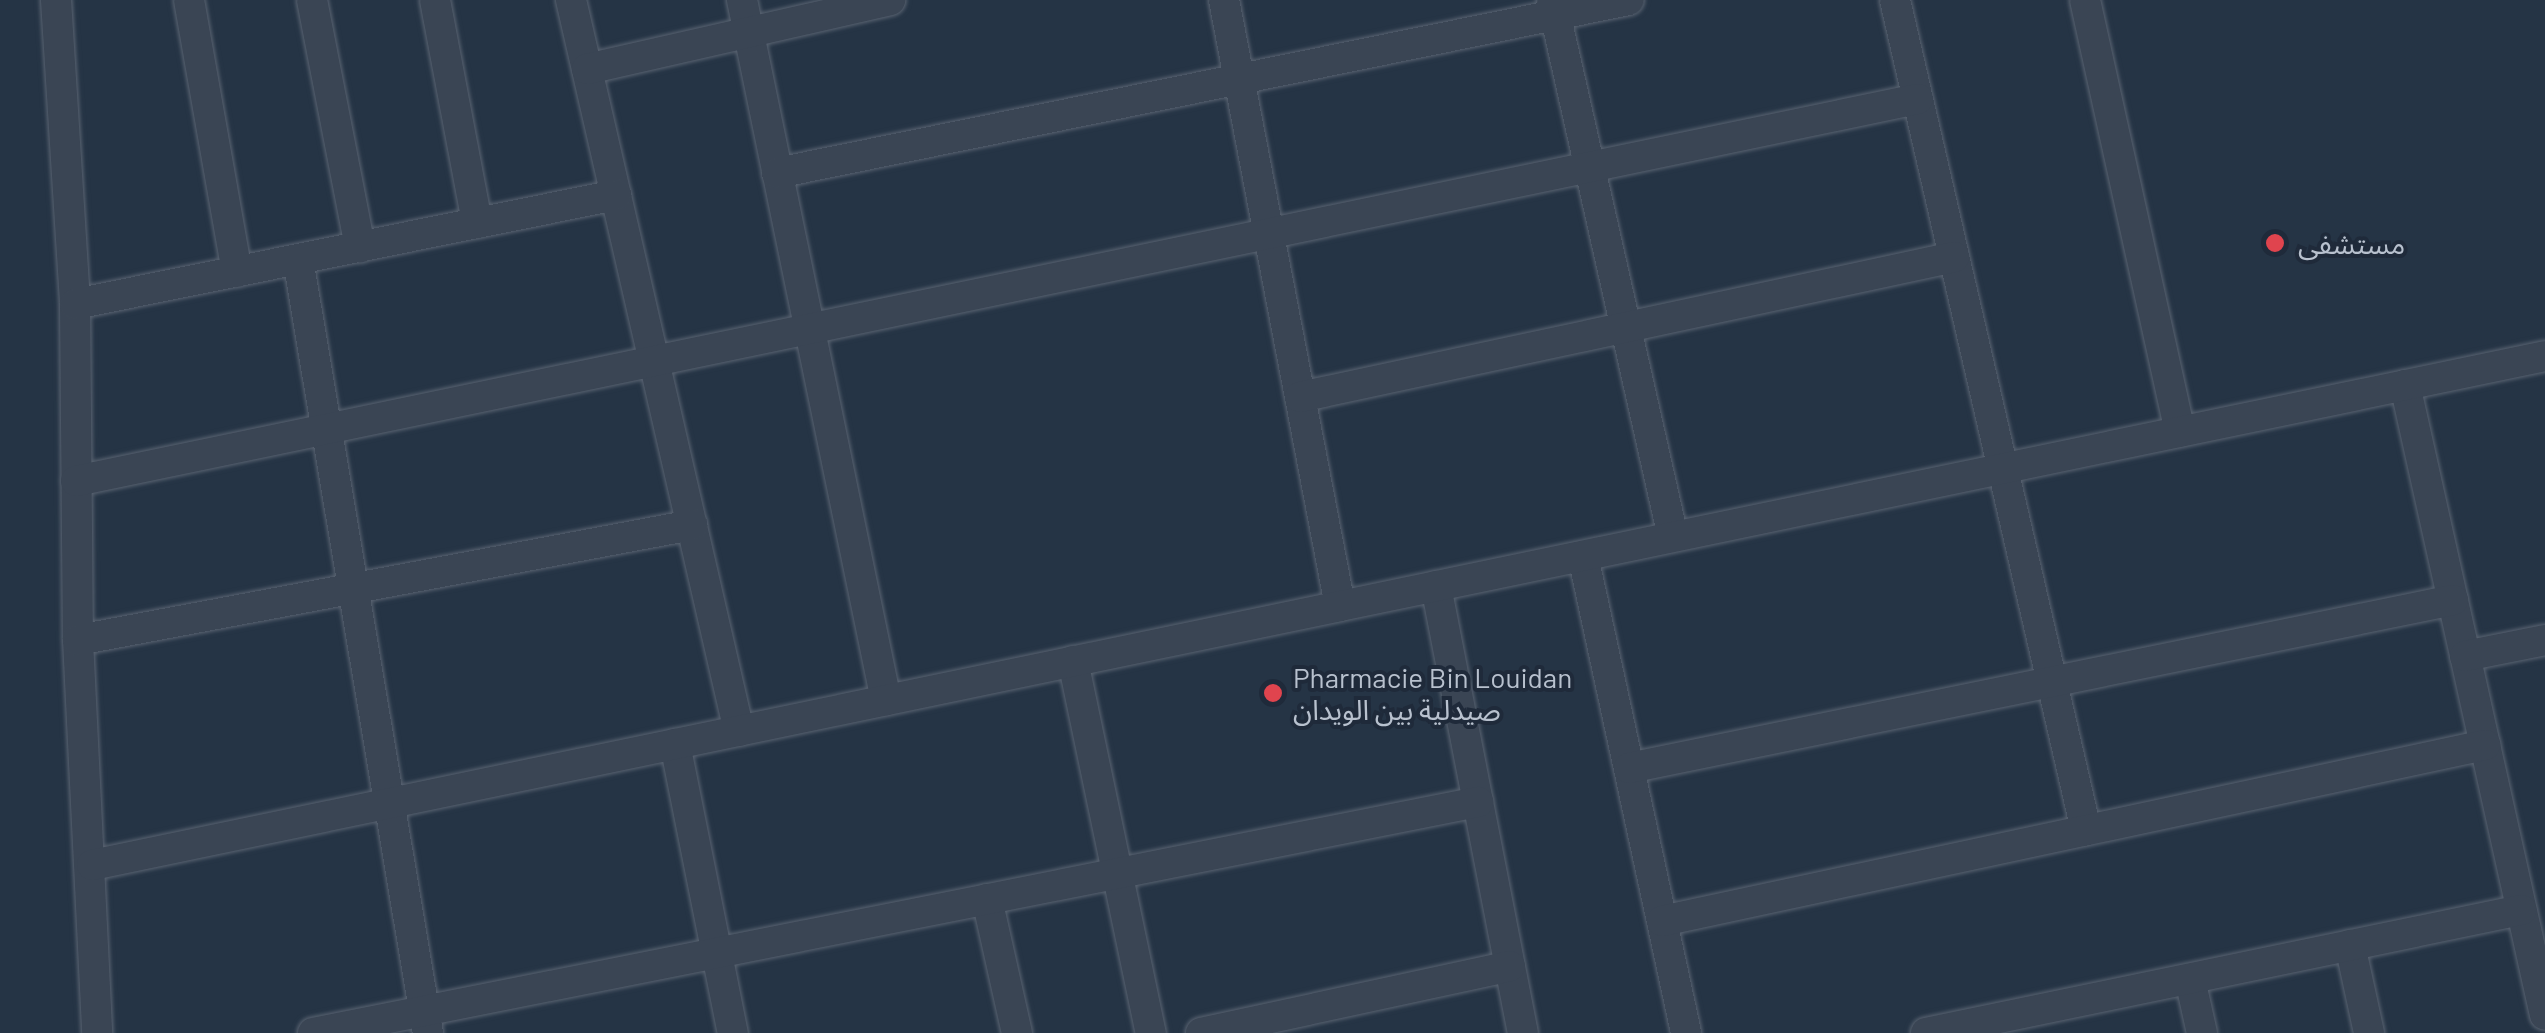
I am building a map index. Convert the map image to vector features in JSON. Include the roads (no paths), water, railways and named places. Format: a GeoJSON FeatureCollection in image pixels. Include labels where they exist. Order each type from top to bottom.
{"type":"FeatureCollection","features":[{"type":"Feature","properties":{"kind":"street"},"geometry":{"type":"LineString","coordinates":[[56,0],[74,304],[78,640],[92,864],[97,1033]]}},
{"type":"Feature","properties":{"kind":"street"},"geometry":{"type":"LineString","coordinates":[[189,0],[237,272]]}},
{"type":"Feature","properties":{"kind":"street"},"geometry":{"type":"LineString","coordinates":[[312,0],[360,247]]}},
{"type":"Feature","properties":{"kind":"street"},"geometry":{"type":"LineString","coordinates":[[435,0],[477,223]]}},
{"type":"Feature","properties":{"kind":"street"},"geometry":{"type":"LineString","coordinates":[[571,0],[740,731]]}},
{"type":"Feature","properties":{"kind":"street"},"geometry":{"type":"LineString","coordinates":[[742,0],[886,700]]}},
{"type":"Feature","properties":{"kind":"street"},"geometry":{"type":"LineString","coordinates":[[587,69],[890,0]]}},
{"type":"Feature","properties":{"kind":"street"},"geometry":{"type":"LineString","coordinates":[[1224,0],[1340,606]]}},
{"type":"Feature","properties":{"kind":"street"},"geometry":{"type":"LineString","coordinates":[[777,173],[1239,79],[1554,7],[1628,0]]}},
{"type":"Feature","properties":{"kind":"street"},"geometry":{"type":"LineString","coordinates":[[1895,0],[2086,830]]}},
{"type":"Feature","properties":{"kind":"street"},"geometry":{"type":"LineString","coordinates":[[2085,0],[2180,432]]}},
{"type":"Feature","properties":{"kind":"street"},"geometry":{"type":"LineString","coordinates":[[1554,7],[1673,537]]}},
{"type":"Feature","properties":{"kind":"street"},"geometry":{"type":"LineString","coordinates":[[76,481],[1918,100]]}},
{"type":"Feature","properties":{"kind":"street"},"geometry":{"type":"LineString","coordinates":[[74,304],[616,195]]}},
{"type":"Feature","properties":{"kind":"street"},"geometry":{"type":"LineString","coordinates":[[1300,397],[1954,257]]}},
{"type":"Feature","properties":{"kind":"street"},"geometry":{"type":"LineString","coordinates":[[298,259],[426,1022]]}},
{"type":"Feature","properties":{"kind":"street"},"geometry":{"type":"LineString","coordinates":[[92,864],[2545,356]]}},
{"type":"Feature","properties":{"kind":"street"},"geometry":{"type":"LineString","coordinates":[[2405,386],[2521,910],[2541,977],[2545,1015]]}},
{"type":"Feature","properties":{"kind":"street"},"geometry":{"type":"LineString","coordinates":[[78,640],[692,525]]}},
{"type":"Feature","properties":{"kind":"street"},"geometry":{"type":"LineString","coordinates":[[1583,556],[1686,1033]]}},
{"type":"Feature","properties":{"kind":"street"},"geometry":{"type":"LineString","coordinates":[[1436,586],[1523,1033]]}},
{"type":"Feature","properties":{"kind":"street"},"geometry":{"type":"LineString","coordinates":[[1628,768],[2453,600]]}},
{"type":"Feature","properties":{"kind":"street"},"geometry":{"type":"LineString","coordinates":[[2465,656],[2545,640]]}},
{"type":"Feature","properties":{"kind":"street"},"geometry":{"type":"LineString","coordinates":[[1073,661],[1152,1033]]}},
{"type":"Feature","properties":{"kind":"street"},"geometry":{"type":"LineString","coordinates":[[675,744],[733,1033]]}},
{"type":"Feature","properties":{"kind":"street"},"geometry":{"type":"LineString","coordinates":[[1662,921],[2484,745]]}},
{"type":"Feature","properties":{"kind":"street"},"geometry":{"type":"LineString","coordinates":[[313,1033],[426,1022],[717,953],[1478,802]]}},
{"type":"Feature","properties":{"kind":"street"},"geometry":{"type":"LineString","coordinates":[[987,899],[1017,1033]]}},
{"type":"Feature","properties":{"kind":"street"},"geometry":{"type":"LineString","coordinates":[[1926,1033],[2026,1023],[2190,979],[2521,910]]}},
{"type":"Feature","properties":{"kind":"street"},"geometry":{"type":"LineString","coordinates":[[2350,946],[2369,1033]]}},
{"type":"Feature","properties":{"kind":"street"},"geometry":{"type":"LineString","coordinates":[[1201,1033],[1510,966]]}},
{"type":"Feature","properties":{"kind":"street"},"geometry":{"type":"LineString","coordinates":[[2190,979],[2202,1033]]}},
{"type":"Feature","properties":{"kind":"place","name":"مستشفى"},"geometry":{"type":"Point","coordinates":[2275,243]}},
{"type":"Feature","properties":{"kind":"place","name":"Pharmacie Bin Louidan صيدلية بين الويدان"},"geometry":{"type":"Point","coordinates":[1273,693]}}]}
